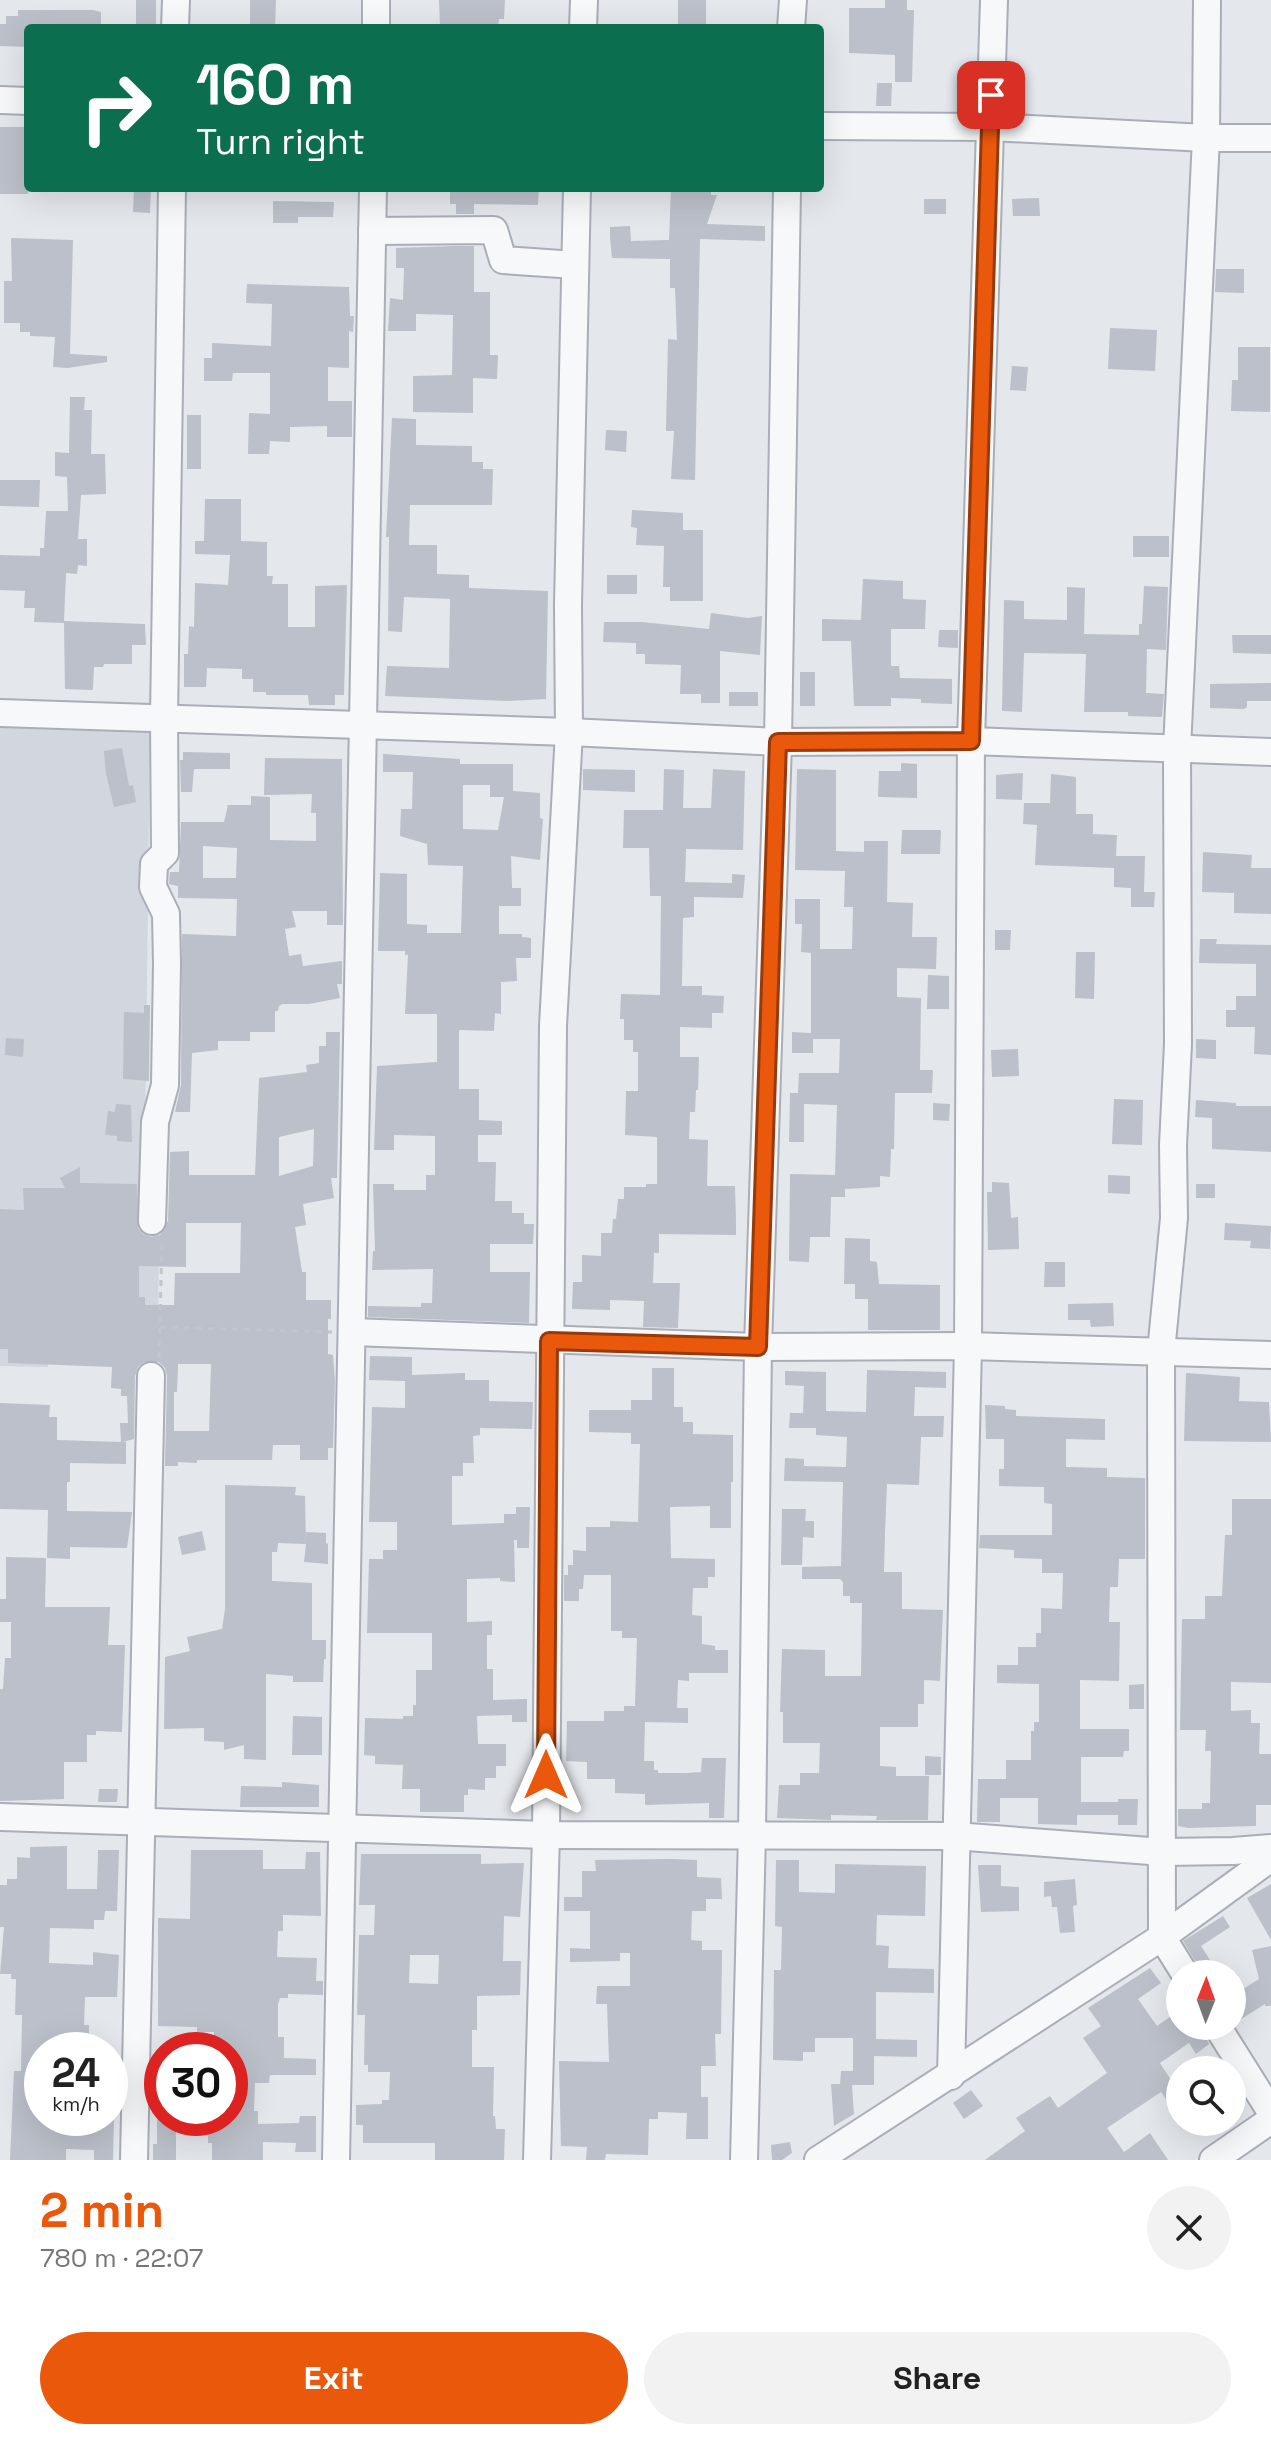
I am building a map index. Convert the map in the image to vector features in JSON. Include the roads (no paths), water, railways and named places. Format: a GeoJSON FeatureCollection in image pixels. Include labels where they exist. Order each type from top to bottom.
{"type":"FeatureCollection","features":[{"type":"Feature","properties":{"kind":"street"},"geometry":{"type":"LineString","coordinates":[[175,24],[176,0]]}},
{"type":"Feature","properties":{"kind":"street"},"geometry":{"type":"LineString","coordinates":[[376,0],[376,24]]}},
{"type":"Feature","properties":{"kind":"street"},"geometry":{"type":"LineString","coordinates":[[583,24],[584,0]]}},
{"type":"Feature","properties":{"kind":"street"},"geometry":{"type":"LineString","coordinates":[[791,24],[793,0]]}},
{"type":"Feature","properties":{"kind":"street"},"geometry":{"type":"LineString","coordinates":[[951,2076],[968,1346],[971,741],[994,0]]}},
{"type":"Feature","properties":{"kind":"street"},"geometry":{"type":"LineString","coordinates":[[1176,1960],[1162,1937],[1159,1661],[1161,1352],[1174,1218],[1173,1145],[1178,1044],[1177,749],[1206,138],[1207,0]]}},
{"type":"Feature","properties":{"kind":"street"},"geometry":{"type":"LineString","coordinates":[[0,100],[24,101]]}},
{"type":"Feature","properties":{"kind":"street"},"geometry":{"type":"LineString","coordinates":[[824,126],[990,127],[1206,138],[1271,138]]}},
{"type":"Feature","properties":{"kind":"street"},"geometry":{"type":"LineString","coordinates":[[152,1221],[155,1122],[165,1085],[166,914],[153,887],[154,864],[165,853],[164,718],[172,192]]}},
{"type":"Feature","properties":{"kind":"street"},"geometry":{"type":"LineString","coordinates":[[336,2160],[373,192]]}},
{"type":"Feature","properties":{"kind":"street"},"geometry":{"type":"LineString","coordinates":[[537,2160],[546,1835],[553,1026],[569,732],[568,605],[577,192]]}},
{"type":"Feature","properties":{"kind":"street"},"geometry":{"type":"LineString","coordinates":[[744,2160],[758,1347],[778,742],[787,192]]}},
{"type":"Feature","properties":{"kind":"street"},"geometry":{"type":"LineString","coordinates":[[372,231],[494,230],[503,260],[575,265]]}},
{"type":"Feature","properties":{"kind":"street"},"geometry":{"type":"LineString","coordinates":[[0,713],[778,742],[971,741],[1271,752]]}},
{"type":"Feature","properties":{"kind":"street"},"geometry":{"type":"LineString","coordinates":[[352,1332],[758,1347],[968,1346],[1271,1355]]}},
{"type":"Feature","properties":{"kind":"street"},"geometry":{"type":"LineString","coordinates":[[134,2160],[151,1376]]}},
{"type":"Feature","properties":{"kind":"street"},"geometry":{"type":"LineString","coordinates":[[0,1817],[546,1835],[955,1836],[1163,1852],[1271,1848]]}},
{"type":"Feature","properties":{"kind":"street"},"geometry":{"type":"LineString","coordinates":[[818,2160],[1162,1937],[1271,1858]]}},
{"type":"Feature","properties":{"kind":"street"},"geometry":{"type":"LineString","coordinates":[[1226,2040],[1271,2112]]}},
{"type":"Feature","properties":{"kind":"street"},"geometry":{"type":"LineString","coordinates":[[1213,2160],[1271,2120]]}}]}
